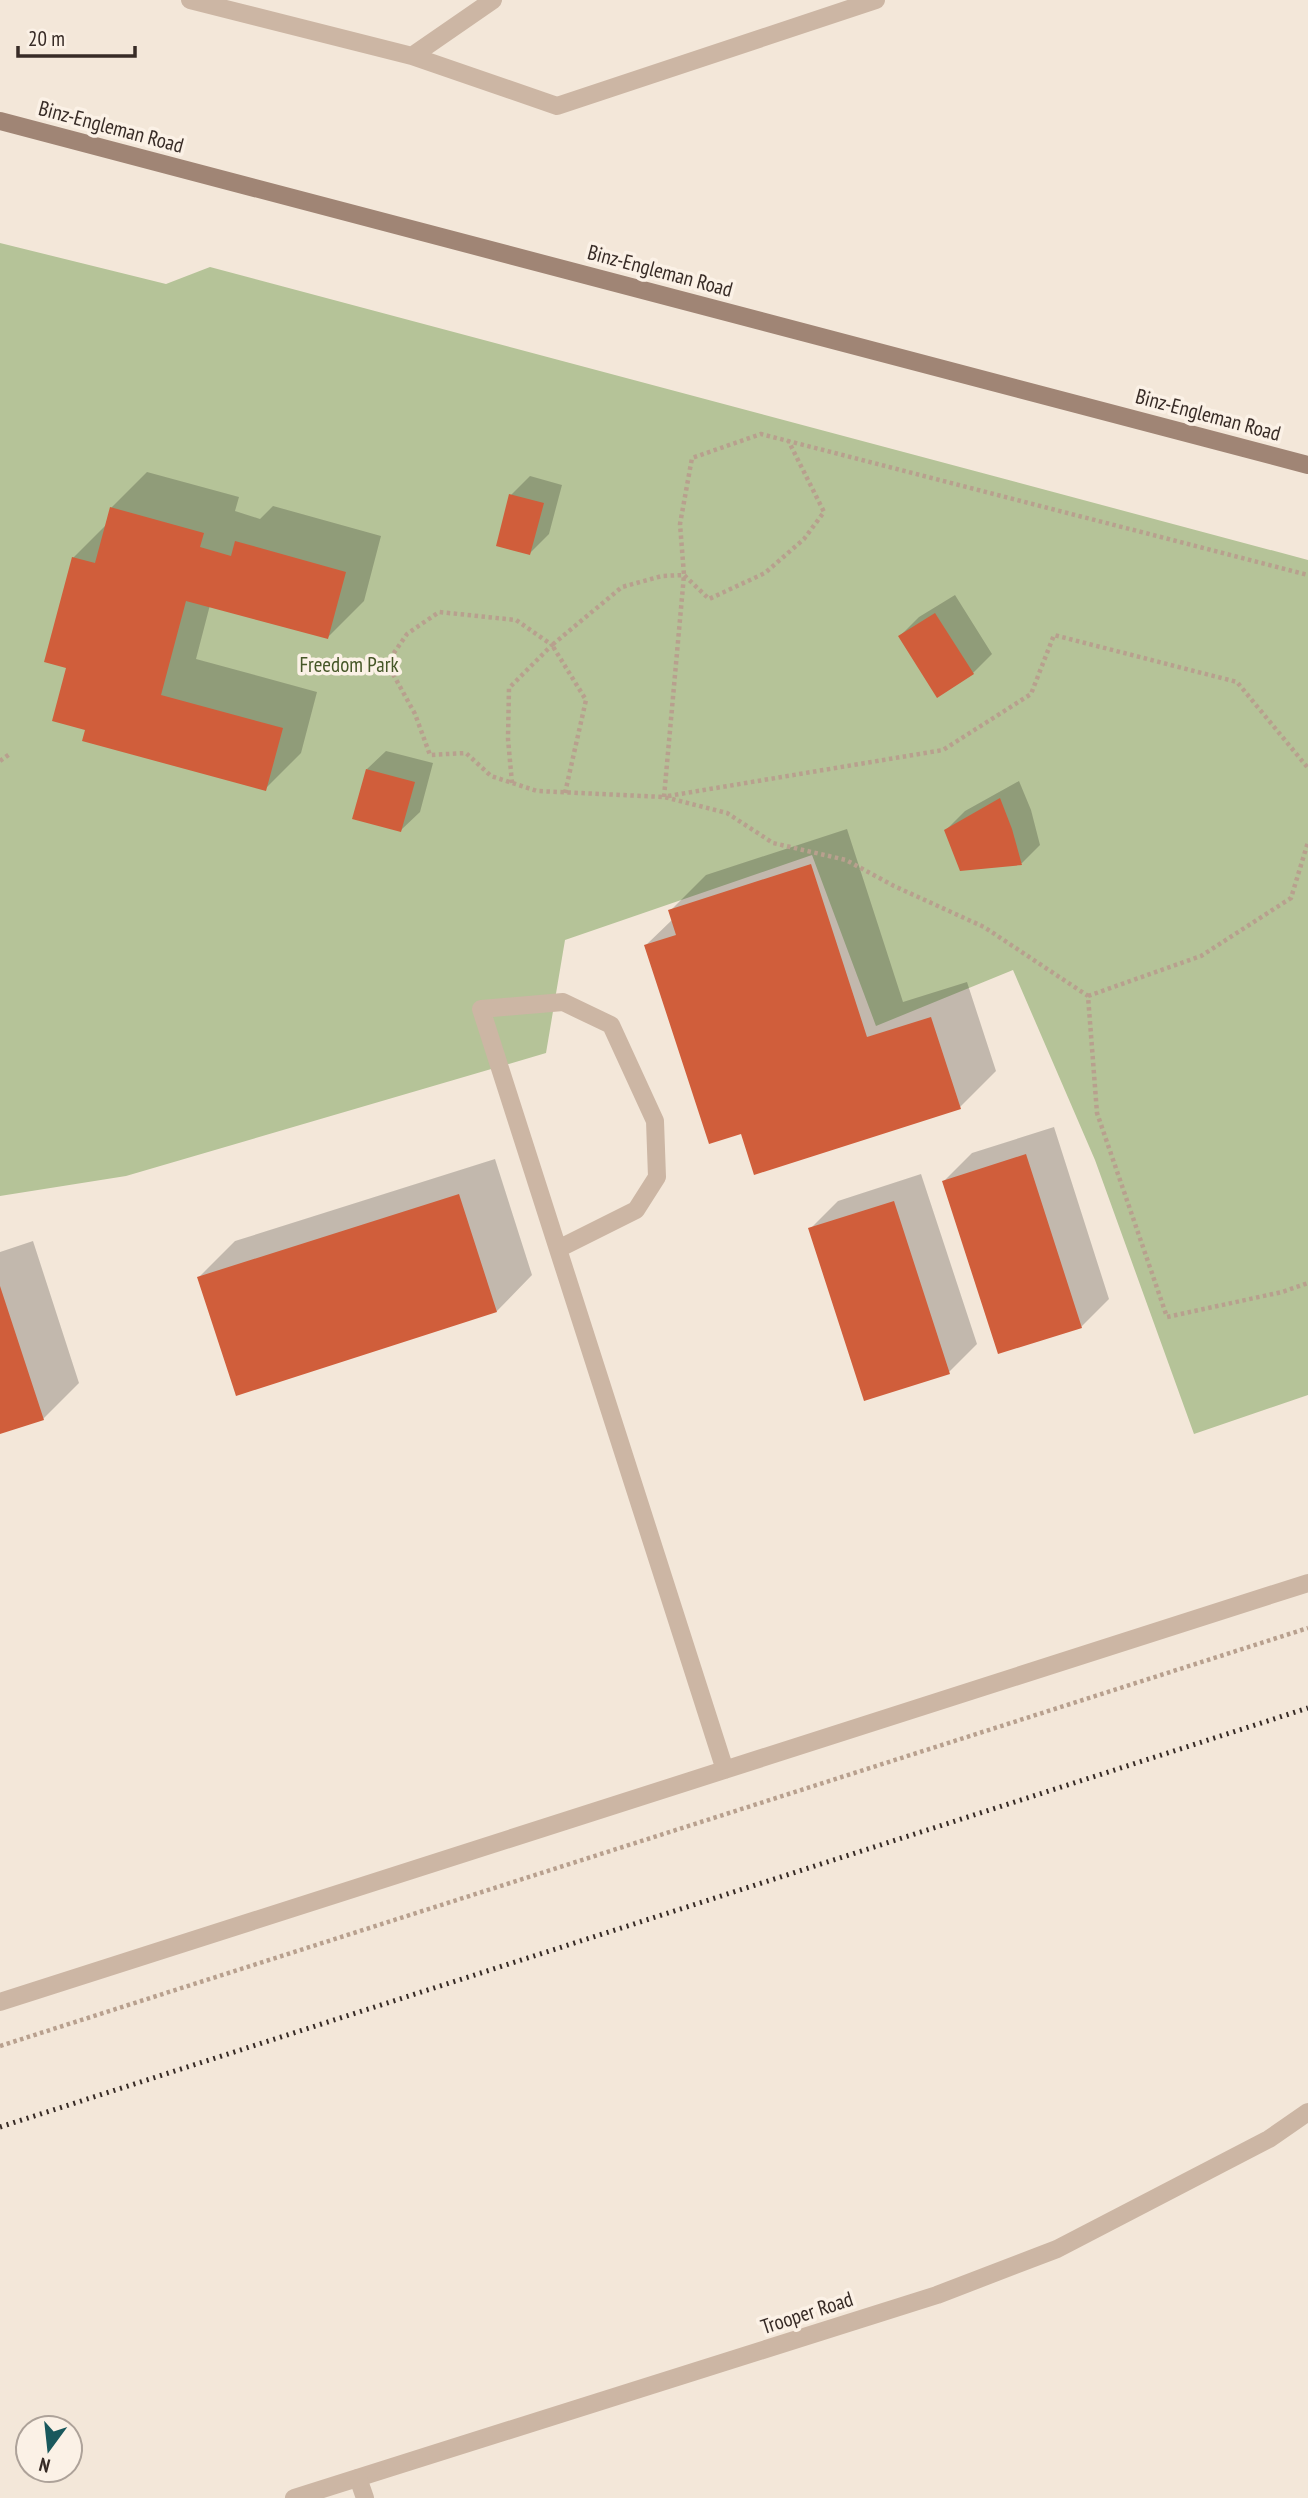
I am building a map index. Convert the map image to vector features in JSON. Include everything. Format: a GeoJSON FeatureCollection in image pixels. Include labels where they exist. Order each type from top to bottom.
{"type":"FeatureCollection","features":[{"type":"Feature","properties":{"kind":"street"},"geometry":{"type":"LineString","coordinates":[[190,0],[412,56],[557,106],[876,0]]}},
{"type":"Feature","properties":{"kind":"street"},"geometry":{"type":"LineString","coordinates":[[412,56],[493,0]]}},
{"type":"Feature","properties":{"kind":"street","name":"Binz-Engleman Road"},"geometry":{"type":"LineString","coordinates":[[0,121],[1308,465]]}},
{"type":"Feature","properties":{"kind":"street"},"geometry":{"type":"LineString","coordinates":[[558,1249],[636,1210],[657,1177],[655,1121],[611,1025],[563,1002],[481,1009],[725,1770]]}},
{"type":"Feature","properties":{"kind":"street"},"geometry":{"type":"LineString","coordinates":[[0,2002],[1308,1583]]}},
{"type":"Feature","properties":{"kind":"street","name":"Trooper Road"},"geometry":{"type":"LineString","coordinates":[[294,2498],[937,2295],[1057,2249],[1269,2139],[1308,2112]]}},
{"type":"Feature","properties":{"kind":"street"},"geometry":{"type":"LineString","coordinates":[[358,2478],[365,2498]]}},
{"type":"Feature","properties":{"kind":"path"},"geometry":{"type":"LineString","coordinates":[[664,797],[684,575],[680,524],[692,458],[761,434],[1308,575]]}},
{"type":"Feature","properties":{"kind":"path"},"geometry":{"type":"LineString","coordinates":[[512,783],[509,688],[552,645],[622,587],[662,576],[684,575],[709,599],[765,573],[804,539],[824,512],[788,440]]}},
{"type":"Feature","properties":{"kind":"path"},"geometry":{"type":"LineString","coordinates":[[565,793],[586,700],[552,645],[516,620],[439,612],[407,634],[387,663],[415,714],[430,755],[466,753],[491,776],[537,792],[664,797],[943,750],[1031,694],[1054,635],[1237,682],[1308,768]]}},
{"type":"Feature","properties":{"kind":"path"},"geometry":{"type":"LineString","coordinates":[[0,761],[11,753]]}},
{"type":"Feature","properties":{"kind":"path"},"geometry":{"type":"LineString","coordinates":[[664,797],[727,813],[774,843],[846,859],[894,886],[984,927],[1087,996]]}},
{"type":"Feature","properties":{"kind":"path"},"geometry":{"type":"LineString","coordinates":[[1087,996],[1201,956],[1291,898],[1308,842]]}},
{"type":"Feature","properties":{"kind":"path"},"geometry":{"type":"LineString","coordinates":[[1087,996],[1097,1113],[1167,1317],[1282,1292],[1308,1283]]}},
{"type":"Feature","properties":{"kind":"path"},"geometry":{"type":"LineString","coordinates":[[0,2046],[1308,1628]]}},
{"type":"Feature","properties":{"kind":"green space","name":"Freedom Park"},"geometry":{"type":"Polygon","coordinates":[[[0,243],[166,284],[210,267],[1308,560],[1308,1395],[1194,1434],[1095,1160],[1013,970],[876,1026],[812,855],[565,940],[546,1053],[126,1176],[0,1196],[0,243]]]}},
{"type":"Feature","properties":{"kind":"building"},"geometry":{"type":"Polygon","coordinates":[[[509,494],[544,503],[530,555],[496,546],[509,494]]]}},
{"type":"Feature","properties":{"kind":"building"},"geometry":{"type":"Polygon","coordinates":[[[110,507],[204,533],[200,547],[231,556],[235,541],[346,572],[328,639],[186,601],[161,695],[283,728],[266,791],[82,741],[85,730],[52,721],[66,668],[44,662],[72,557],[95,563],[110,507]]]}},
{"type":"Feature","properties":{"kind":"building"},"geometry":{"type":"Polygon","coordinates":[[[935,613],[974,674],[937,698],[898,636],[935,613]]]}},
{"type":"Feature","properties":{"kind":"building"},"geometry":{"type":"Polygon","coordinates":[[[366,769],[415,782],[401,832],[352,819],[366,769]]]}},
{"type":"Feature","properties":{"kind":"building"},"geometry":{"type":"Polygon","coordinates":[[[1000,798],[1022,865],[960,871],[944,830],[1000,798]]]}},
{"type":"Feature","properties":{"kind":"building"},"geometry":{"type":"Polygon","coordinates":[[[811,864],[867,1037],[931,1017],[961,1109],[754,1175],[741,1134],[709,1144],[644,945],[676,935],[668,910],[811,864]]]}},
{"type":"Feature","properties":{"kind":"building"},"geometry":{"type":"Polygon","coordinates":[[[1026,1154],[1082,1328],[998,1354],[942,1181],[1026,1154]]]}},
{"type":"Feature","properties":{"kind":"building"},"geometry":{"type":"Polygon","coordinates":[[[459,1194],[497,1312],[236,1396],[197,1277],[459,1194]]]}},
{"type":"Feature","properties":{"kind":"building"},"geometry":{"type":"Polygon","coordinates":[[[894,1201],[950,1374],[864,1401],[808,1228],[894,1201]]]}},
{"type":"Feature","properties":{"kind":"building"},"geometry":{"type":"Polygon","coordinates":[[[0,1286],[44,1420],[0,1434],[0,1286]]]}},
{"type":"Feature","properties":{"kind":"railway"},"geometry":{"type":"LineString","coordinates":[[0,2127],[1308,1708]]}}]}
